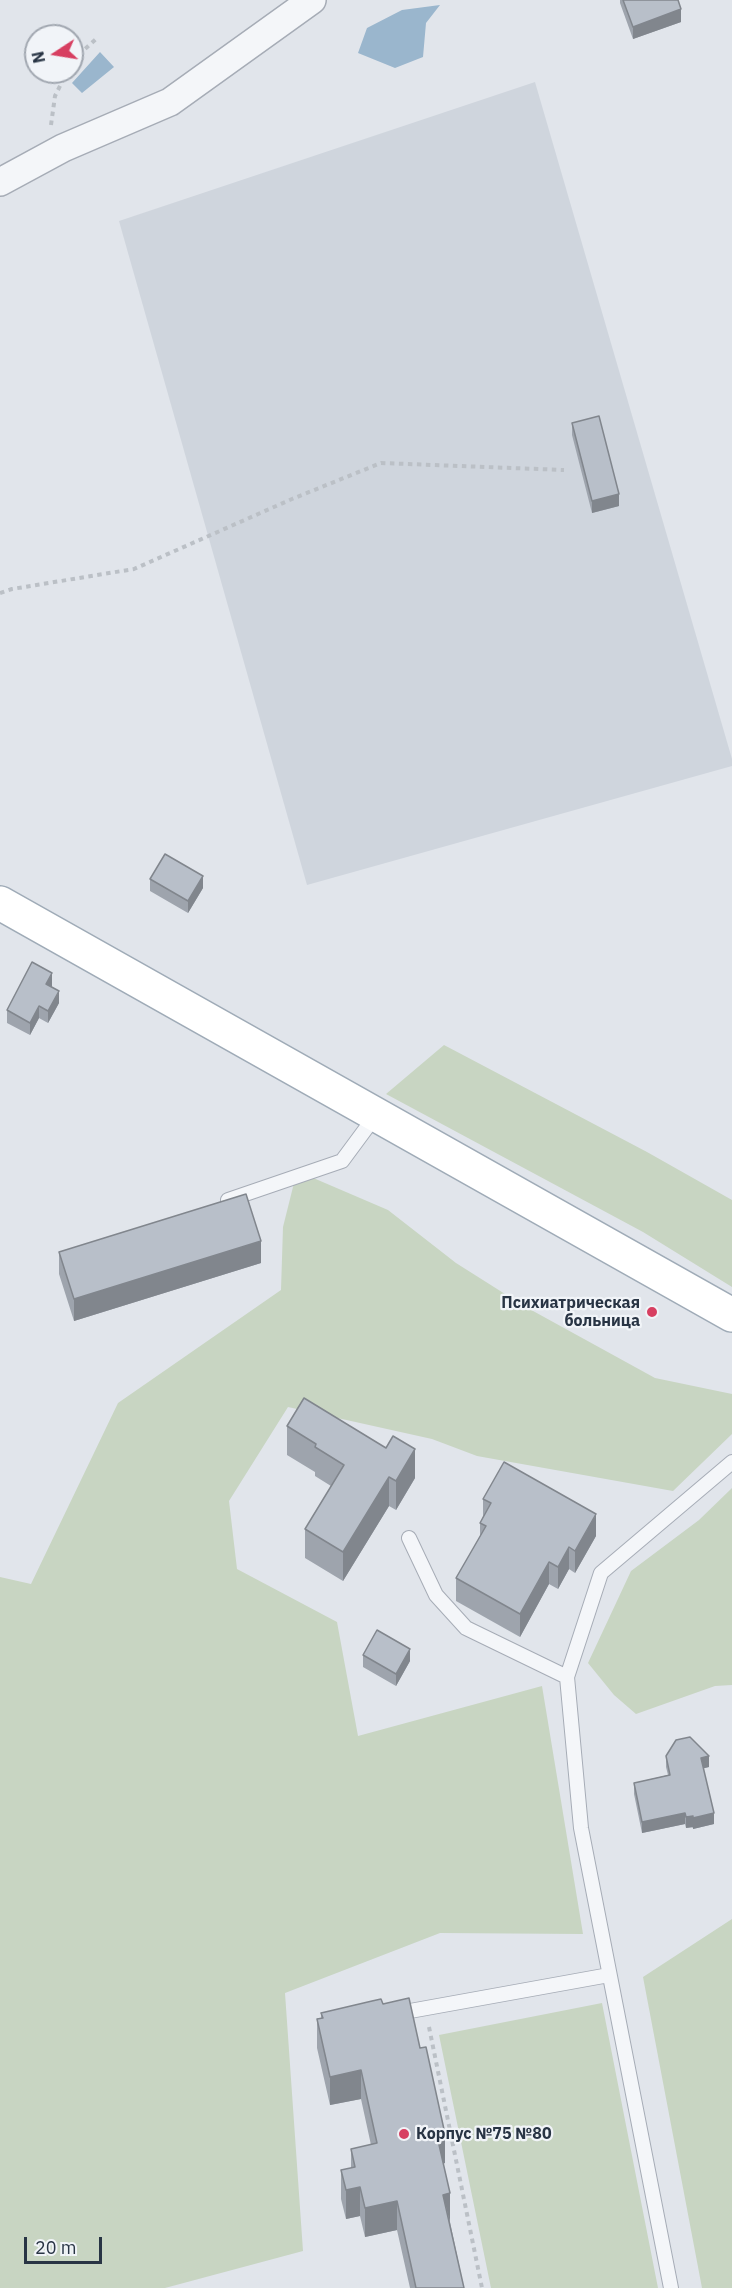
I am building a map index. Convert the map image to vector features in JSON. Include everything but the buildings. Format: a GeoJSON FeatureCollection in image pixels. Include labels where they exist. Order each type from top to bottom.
{"type":"FeatureCollection","features":[{"type":"Feature","properties":{"kind":"main road"},"geometry":{"type":"LineString","coordinates":[[0,903],[732,1316]]}},
{"type":"Feature","properties":{"kind":"street"},"geometry":{"type":"LineString","coordinates":[[0,182],[48,156],[170,102],[312,0]]}},
{"type":"Feature","properties":{"kind":"lane"},"geometry":{"type":"LineString","coordinates":[[219,1203],[342,1161],[376,1115]]}},
{"type":"Feature","properties":{"kind":"lane"},"geometry":{"type":"LineString","coordinates":[[671,2288],[581,1828],[567,1677],[601,1573],[732,1462]]}},
{"type":"Feature","properties":{"kind":"lane"},"geometry":{"type":"LineString","coordinates":[[409,1538],[436,1595],[466,1628],[567,1677]]}},
{"type":"Feature","properties":{"kind":"lane"},"geometry":{"type":"LineString","coordinates":[[399,2013],[609,1975]]}},
{"type":"Feature","properties":{"kind":"path"},"geometry":{"type":"LineString","coordinates":[[84,50],[96,39]]}},
{"type":"Feature","properties":{"kind":"path"},"geometry":{"type":"LineString","coordinates":[[48,156],[55,96],[61,84]]}},
{"type":"Feature","properties":{"kind":"path"},"geometry":{"type":"LineString","coordinates":[[0,593],[12,589],[134,569],[292,499],[381,463],[564,470]]}},
{"type":"Feature","properties":{"kind":"path"},"geometry":{"type":"LineString","coordinates":[[425,2008],[482,2288]]}},
{"type":"Feature","properties":{"kind":"shaded area"},"geometry":{"type":"Polygon","coordinates":[[[535,82],[732,759],[732,766],[307,885],[119,221],[535,82]]]}},
{"type":"Feature","properties":{"kind":"green space"},"geometry":{"type":"Polygon","coordinates":[[[444,1045],[647,1152],[732,1200],[732,1287],[643,1232],[386,1094],[444,1045]]]}},
{"type":"Feature","properties":{"kind":"green space"},"geometry":{"type":"Polygon","coordinates":[[[297,1171],[388,1210],[456,1263],[524,1306],[655,1378],[732,1394],[732,1434],[673,1491],[477,1456],[432,1439],[288,1407],[229,1501],[237,1569],[337,1622],[358,1736],[542,1686],[583,1934],[440,1933],[285,1993],[303,2251],[165,2288],[0,2288],[0,1577],[31,1584],[118,1403],[281,1290],[283,1227],[297,1171]]]}},
{"type":"Feature","properties":{"kind":"green space"},"geometry":{"type":"Polygon","coordinates":[[[732,1488],[732,1685],[715,1686],[636,1714],[614,1695],[588,1663],[631,1571],[699,1520],[732,1488]]]}},
{"type":"Feature","properties":{"kind":"green space"},"geometry":{"type":"Polygon","coordinates":[[[732,1919],[732,2288],[702,2288],[643,1977],[732,1919]]]}},
{"type":"Feature","properties":{"kind":"green space"},"geometry":{"type":"Polygon","coordinates":[[[602,2003],[658,2288],[491,2288],[439,2035],[602,2003]]]}},
{"type":"Feature","properties":{"kind":"water"},"geometry":{"type":"Polygon","coordinates":[[[440,5],[426,23],[423,57],[395,68],[358,53],[367,28],[402,10],[440,5]]]}},
{"type":"Feature","properties":{"kind":"water"},"geometry":{"type":"Polygon","coordinates":[[[100,52],[114,67],[82,93],[73,84],[84,84],[84,70],[100,52]]]}},
{"type":"Feature","properties":{"kind":"place","name":"Психиатрическая больница"},"geometry":{"type":"Point","coordinates":[652,1312]}},
{"type":"Feature","properties":{"kind":"place","name":"Корпус №75 №80"},"geometry":{"type":"Point","coordinates":[404,2134]}}]}
